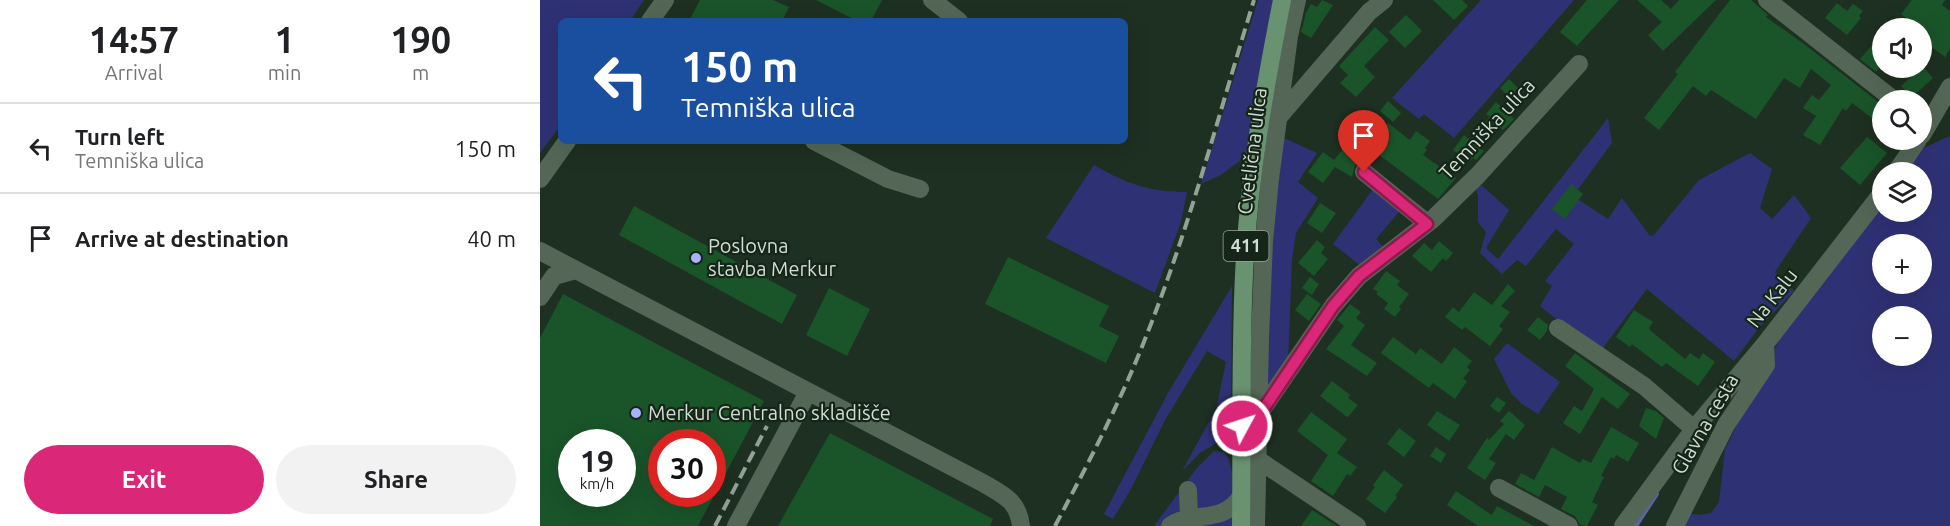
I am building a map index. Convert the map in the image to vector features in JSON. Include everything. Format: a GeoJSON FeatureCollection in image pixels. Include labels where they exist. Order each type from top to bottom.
{"type":"FeatureCollection","features":[{"type":"Feature","properties":{"kind":"main road","name":"411"},"geometry":{"type":"LineString","coordinates":[[1241,526],[1250,421],[1244,275],[1248,220],[1271,129],[1282,0]]}},
{"type":"Feature","properties":{"kind":"street"},"geometry":{"type":"LineString","coordinates":[[652,18],[665,0]]}},
{"type":"Feature","properties":{"kind":"street"},"geometry":{"type":"LineString","coordinates":[[932,0],[955,18]]}},
{"type":"Feature","properties":{"kind":"street","name":"Cvetlična ulica"},"geometry":{"type":"LineString","coordinates":[[1271,129],[1297,0]]}},
{"type":"Feature","properties":{"kind":"street"},"geometry":{"type":"LineString","coordinates":[[1271,129],[1369,12],[1384,0]]}},
{"type":"Feature","properties":{"kind":"street"},"geometry":{"type":"LineString","coordinates":[[1767,0],[1881,90]]}},
{"type":"Feature","properties":{"kind":"street","name":"Temniška ulica"},"geometry":{"type":"LineString","coordinates":[[1250,421],[1333,306],[1359,276],[1427,224],[1478,175],[1579,64]]}},
{"type":"Feature","properties":{"kind":"street"},"geometry":{"type":"LineString","coordinates":[[1932,104],[1949,87]]}},
{"type":"Feature","properties":{"kind":"street"},"geometry":{"type":"LineString","coordinates":[[1932,115],[1949,87]]}},
{"type":"Feature","properties":{"kind":"street"},"geometry":{"type":"LineString","coordinates":[[540,179],[565,144]]}},
{"type":"Feature","properties":{"kind":"street"},"geometry":{"type":"LineString","coordinates":[[820,144],[888,179],[921,189]]}},
{"type":"Feature","properties":{"kind":"street"},"geometry":{"type":"LineString","coordinates":[[1364,172],[1427,224]]}},
{"type":"Feature","properties":{"kind":"street","name":"Na Kalu"},"geometry":{"type":"LineString","coordinates":[[1623,526],[1694,429],[1765,344],[1872,206]]}},
{"type":"Feature","properties":{"kind":"street"},"geometry":{"type":"LineString","coordinates":[[540,251],[983,483],[1010,499],[1019,513],[1021,526]]}},
{"type":"Feature","properties":{"kind":"street"},"geometry":{"type":"LineString","coordinates":[[540,297],[554,276],[576,270]]}},
{"type":"Feature","properties":{"kind":"street"},"geometry":{"type":"LineString","coordinates":[[1558,328],[1644,386],[1694,429]]}},
{"type":"Feature","properties":{"kind":"street","name":"Glavna cesta"},"geometry":{"type":"LineString","coordinates":[[1675,526],[1726,425],[1766,365],[1765,344]]}},
{"type":"Feature","properties":{"kind":"street"},"geometry":{"type":"LineString","coordinates":[[736,526],[808,392]]}},
{"type":"Feature","properties":{"kind":"street"},"geometry":{"type":"LineString","coordinates":[[1250,421],[1257,459],[1256,526]]}},
{"type":"Feature","properties":{"kind":"street"},"geometry":{"type":"LineString","coordinates":[[1257,459],[1357,526]]}},
{"type":"Feature","properties":{"kind":"street"},"geometry":{"type":"LineString","coordinates":[[1499,488],[1569,526]]}},
{"type":"Feature","properties":{"kind":"street"},"geometry":{"type":"LineString","coordinates":[[1188,490],[1203,522]]}},
{"type":"Feature","properties":{"kind":"street"},"geometry":{"type":"LineString","coordinates":[[1170,526],[1174,523],[1203,522],[1227,512],[1234,507],[1242,495]]}},
{"type":"Feature","properties":{"kind":"shaded area"},"geometry":{"type":"Polygon","coordinates":[[[540,0],[644,0],[632,18],[558,18],[558,129],[540,153],[540,0]]]}},
{"type":"Feature","properties":{"kind":"shaded area"},"geometry":{"type":"Polygon","coordinates":[[[1258,0],[1274,0],[1246,156],[1221,175],[1201,184],[1258,0]]]}},
{"type":"Feature","properties":{"kind":"shaded area"},"geometry":{"type":"Polygon","coordinates":[[[1481,0],[1574,0],[1454,138],[1424,114],[1419,119],[1392,98],[1481,0]]]}},
{"type":"Feature","properties":{"kind":"shaded area"},"geometry":{"type":"Polygon","coordinates":[[[1608,118],[1612,143],[1573,196],[1608,219],[1622,198],[1650,236],[1653,236],[1699,180],[1750,153],[1772,169],[1760,208],[1772,219],[1794,195],[1811,218],[1775,272],[1794,291],[1759,328],[1734,361],[1647,289],[1599,353],[1540,306],[1552,286],[1545,281],[1574,244],[1556,229],[1526,266],[1517,260],[1502,274],[1480,253],[1486,232],[1478,222],[1478,196],[1475,187],[1479,183],[1509,210],[1486,248],[1498,259],[1608,118]]]}},
{"type":"Feature","properties":{"kind":"shaded area"},"geometry":{"type":"Polygon","coordinates":[[[1950,136],[1950,526],[1681,526],[1683,513],[1700,515],[1711,513],[1719,502],[1725,449],[1785,328],[1872,219],[1872,222],[1932,222],[1932,162],[1913,162],[1920,150],[1932,150],[1932,144],[1950,136]]]}},
{"type":"Feature","properties":{"kind":"shaded area"},"geometry":{"type":"Polygon","coordinates":[[[1284,138],[1317,153],[1298,182],[1318,198],[1296,233],[1292,260],[1288,364],[1275,386],[1265,385],[1265,287],[1284,138]]]}},
{"type":"Feature","properties":{"kind":"shaded area"},"geometry":{"type":"Polygon","coordinates":[[[1094,165],[1139,186],[1187,192],[1181,222],[1155,293],[1046,238],[1094,165]]]}},
{"type":"Feature","properties":{"kind":"shaded area"},"geometry":{"type":"Polygon","coordinates":[[[1376,185],[1403,207],[1376,239],[1385,249],[1362,267],[1333,244],[1376,185]]]}},
{"type":"Feature","properties":{"kind":"shaded area"},"geometry":{"type":"Polygon","coordinates":[[[1232,286],[1231,426],[1228,436],[1200,453],[1182,471],[1216,409],[1226,362],[1207,351],[1165,420],[1131,489],[1113,519],[1104,514],[1168,393],[1232,286]]]}},
{"type":"Feature","properties":{"kind":"shaded area"},"geometry":{"type":"Polygon","coordinates":[[[1507,343],[1560,382],[1538,414],[1522,404],[1511,393],[1494,359],[1507,343]]]}},
{"type":"Feature","properties":{"kind":"shaded area"},"geometry":{"type":"Polygon","coordinates":[[[1214,451],[1224,452],[1231,466],[1232,526],[1154,526],[1196,469],[1214,451]]]}},
{"type":"Feature","properties":{"kind":"building"},"geometry":{"type":"Polygon","coordinates":[[[700,0],[773,0],[789,7],[784,18],[691,18],[700,0]]]}},
{"type":"Feature","properties":{"kind":"building"},"geometry":{"type":"Polygon","coordinates":[[[816,0],[882,0],[873,18],[851,18],[816,0]]]}},
{"type":"Feature","properties":{"kind":"building"},"geometry":{"type":"Polygon","coordinates":[[[1322,0],[1333,5],[1311,38],[1301,32],[1306,13],[1311,4],[1317,7],[1322,0]]]}},
{"type":"Feature","properties":{"kind":"building"},"geometry":{"type":"Polygon","coordinates":[[[1433,0],[1462,0],[1468,6],[1454,20],[1433,0]]]}},
{"type":"Feature","properties":{"kind":"building"},"geometry":{"type":"Polygon","coordinates":[[[1587,0],[1619,0],[1577,46],[1560,32],[1587,0]]]}},
{"type":"Feature","properties":{"kind":"building"},"geometry":{"type":"Polygon","coordinates":[[[1637,0],[1661,0],[1671,9],[1679,0],[1716,0],[1663,51],[1648,35],[1662,22],[1637,0]]]}},
{"type":"Feature","properties":{"kind":"building"},"geometry":{"type":"Polygon","coordinates":[[[1730,0],[1751,0],[1768,15],[1766,17],[1872,97],[1872,118],[1852,103],[1846,111],[1843,108],[1820,145],[1803,135],[1816,116],[1803,108],[1812,95],[1819,100],[1831,85],[1811,69],[1800,88],[1784,78],[1756,119],[1711,90],[1706,96],[1693,86],[1659,130],[1644,118],[1678,74],[1675,72],[1730,0]]]}},
{"type":"Feature","properties":{"kind":"building"},"geometry":{"type":"Polygon","coordinates":[[[1912,0],[1945,0],[1942,5],[1950,11],[1950,49],[1945,57],[1932,47],[1932,18],[1907,18],[1901,14],[1912,0]]]}},
{"type":"Feature","properties":{"kind":"building"},"geometry":{"type":"Polygon","coordinates":[[[1837,3],[1847,11],[1853,4],[1863,11],[1859,16],[1861,18],[1847,35],[1825,18],[1837,3]]]}},
{"type":"Feature","properties":{"kind":"building"},"geometry":{"type":"Polygon","coordinates":[[[1406,15],[1422,31],[1405,48],[1389,32],[1406,15]]]}},
{"type":"Feature","properties":{"kind":"building"},"geometry":{"type":"Polygon","coordinates":[[[1375,27],[1389,40],[1364,66],[1375,77],[1356,97],[1340,83],[1348,75],[1339,66],[1375,27]]]}},
{"type":"Feature","properties":{"kind":"building"},"geometry":{"type":"Polygon","coordinates":[[[1872,45],[1872,69],[1860,59],[1872,45]]]}},
{"type":"Feature","properties":{"kind":"building"},"geometry":{"type":"Polygon","coordinates":[[[1910,78],[1933,78],[1920,90],[1905,90],[1901,86],[1910,78]]]}},
{"type":"Feature","properties":{"kind":"building"},"geometry":{"type":"Polygon","coordinates":[[[1509,79],[1518,88],[1509,97],[1500,88],[1509,79]]]}},
{"type":"Feature","properties":{"kind":"building"},"geometry":{"type":"Polygon","coordinates":[[[1388,101],[1401,113],[1393,122],[1380,111],[1388,101]]]}},
{"type":"Feature","properties":{"kind":"building"},"geometry":{"type":"Polygon","coordinates":[[[1496,102],[1514,119],[1503,130],[1499,127],[1495,132],[1484,123],[1490,117],[1486,114],[1496,102]]]}},
{"type":"Feature","properties":{"kind":"building"},"geometry":{"type":"Polygon","coordinates":[[[1388,123],[1410,140],[1416,131],[1430,141],[1423,155],[1456,178],[1438,199],[1370,148],[1388,123]]]}},
{"type":"Feature","properties":{"kind":"building"},"geometry":{"type":"Polygon","coordinates":[[[1464,135],[1484,151],[1476,160],[1473,158],[1470,162],[1453,150],[1464,135]]]}},
{"type":"Feature","properties":{"kind":"building"},"geometry":{"type":"Polygon","coordinates":[[[1867,137],[1872,141],[1872,150],[1883,150],[1887,153],[1879,162],[1872,162],[1872,171],[1860,185],[1840,168],[1867,137]]]}},
{"type":"Feature","properties":{"kind":"building"},"geometry":{"type":"Polygon","coordinates":[[[1347,144],[1364,157],[1355,165],[1352,177],[1335,167],[1323,183],[1308,172],[1323,152],[1334,160],[1347,144]]]}},
{"type":"Feature","properties":{"kind":"building"},"geometry":{"type":"Polygon","coordinates":[[[1571,184],[1583,194],[1565,219],[1552,209],[1571,184]]]}},
{"type":"Feature","properties":{"kind":"building"},"geometry":{"type":"Polygon","coordinates":[[[1320,203],[1336,213],[1322,233],[1307,223],[1320,203]]]}},
{"type":"Feature","properties":{"kind":"building","name":"Poslovna stavba Merkur"},"geometry":{"type":"Polygon","coordinates":[[[634,206],[797,295],[782,324],[619,235],[634,206]]]}},
{"type":"Feature","properties":{"kind":"building"},"geometry":{"type":"Polygon","coordinates":[[[1317,240],[1325,247],[1321,253],[1328,259],[1314,276],[1298,263],[1317,240]]]}},
{"type":"Feature","properties":{"kind":"building"},"geometry":{"type":"Polygon","coordinates":[[[1439,241],[1453,253],[1446,261],[1443,258],[1431,272],[1412,256],[1424,243],[1432,250],[1439,241]]]}},
{"type":"Feature","properties":{"kind":"building"},"geometry":{"type":"Polygon","coordinates":[[[1008,257],[1109,306],[1099,326],[1119,336],[1106,363],[985,304],[1008,257]]]}},
{"type":"Feature","properties":{"kind":"building"},"geometry":{"type":"Polygon","coordinates":[[[1386,271],[1400,281],[1397,285],[1409,294],[1395,317],[1384,309],[1388,303],[1373,289],[1386,271]]]}},
{"type":"Feature","properties":{"kind":"building"},"geometry":{"type":"Polygon","coordinates":[[[1310,277],[1319,284],[1312,295],[1302,288],[1310,277]]]}},
{"type":"Feature","properties":{"kind":"building"},"geometry":{"type":"Polygon","coordinates":[[[1508,284],[1515,291],[1501,306],[1510,312],[1499,326],[1503,329],[1490,346],[1465,327],[1462,330],[1445,317],[1453,307],[1459,312],[1474,292],[1492,305],[1508,284]]]}},
{"type":"Feature","properties":{"kind":"building"},"geometry":{"type":"Polygon","coordinates":[[[829,288],[870,309],[847,356],[806,335],[829,288]]]}},
{"type":"Feature","properties":{"kind":"building","name":"Merkur Centralno skladišče"},"geometry":{"type":"Polygon","coordinates":[[[563,294],[764,401],[726,473],[726,429],[648,429],[648,507],[708,507],[698,526],[540,526],[540,338],[563,294]]]}},
{"type":"Feature","properties":{"kind":"building"},"geometry":{"type":"Polygon","coordinates":[[[1307,294],[1321,304],[1309,321],[1295,310],[1307,294]]]}},
{"type":"Feature","properties":{"kind":"building"},"geometry":{"type":"Polygon","coordinates":[[[1350,304],[1361,312],[1356,318],[1365,325],[1351,345],[1377,363],[1367,376],[1326,349],[1344,326],[1337,320],[1350,304]]]}},
{"type":"Feature","properties":{"kind":"building"},"geometry":{"type":"Polygon","coordinates":[[[1634,310],[1653,322],[1649,328],[1651,331],[1685,359],[1690,353],[1699,359],[1703,353],[1715,362],[1698,386],[1666,363],[1662,367],[1632,344],[1630,347],[1616,337],[1634,310]]]}},
{"type":"Feature","properties":{"kind":"building"},"geometry":{"type":"Polygon","coordinates":[[[1538,317],[1548,325],[1547,331],[1540,340],[1527,330],[1538,317]]]}},
{"type":"Feature","properties":{"kind":"building"},"geometry":{"type":"Polygon","coordinates":[[[1393,337],[1416,354],[1420,348],[1442,364],[1454,347],[1472,361],[1467,367],[1470,370],[1463,379],[1467,381],[1455,399],[1433,383],[1429,388],[1381,353],[1393,337]]]}},
{"type":"Feature","properties":{"kind":"building"},"geometry":{"type":"Polygon","coordinates":[[[1575,353],[1630,394],[1618,409],[1602,397],[1580,434],[1563,423],[1574,406],[1582,411],[1594,389],[1565,366],[1575,353]]]}},
{"type":"Feature","properties":{"kind":"building"},"geometry":{"type":"Polygon","coordinates":[[[1332,381],[1350,395],[1348,398],[1358,405],[1347,417],[1320,396],[1332,381]]]}},
{"type":"Feature","properties":{"kind":"building"},"geometry":{"type":"Polygon","coordinates":[[[1497,397],[1506,403],[1499,413],[1490,406],[1497,397]]]}},
{"type":"Feature","properties":{"kind":"building"},"geometry":{"type":"Polygon","coordinates":[[[1646,408],[1656,411],[1664,418],[1656,439],[1639,426],[1646,408]]]}},
{"type":"Feature","properties":{"kind":"building"},"geometry":{"type":"Polygon","coordinates":[[[1437,411],[1460,425],[1449,441],[1427,425],[1437,411]]]}},
{"type":"Feature","properties":{"kind":"building"},"geometry":{"type":"Polygon","coordinates":[[[1509,411],[1525,425],[1514,440],[1506,434],[1489,459],[1496,463],[1485,480],[1467,468],[1487,438],[1489,440],[1504,424],[1500,421],[1509,411]]]}},
{"type":"Feature","properties":{"kind":"building"},"geometry":{"type":"Polygon","coordinates":[[[1311,412],[1347,439],[1337,453],[1357,467],[1350,476],[1347,474],[1333,496],[1311,481],[1328,455],[1297,431],[1311,412]]]}},
{"type":"Feature","properties":{"kind":"building"},"geometry":{"type":"Polygon","coordinates":[[[1611,427],[1639,443],[1628,462],[1616,455],[1614,459],[1611,457],[1601,476],[1604,477],[1592,502],[1598,505],[1587,526],[1580,525],[1575,516],[1561,509],[1567,497],[1545,485],[1539,497],[1515,484],[1521,473],[1534,480],[1552,447],[1580,463],[1583,459],[1591,463],[1611,427]]]}},
{"type":"Feature","properties":{"kind":"building"},"geometry":{"type":"Polygon","coordinates":[[[1399,428],[1416,441],[1404,457],[1387,444],[1399,428]]]}},
{"type":"Feature","properties":{"kind":"building","name":"Merkur Centralno skladišče"},"geometry":{"type":"Polygon","coordinates":[[[830,433],[993,519],[990,526],[778,526],[830,433]]]}},
{"type":"Feature","properties":{"kind":"building"},"geometry":{"type":"Polygon","coordinates":[[[1436,447],[1446,454],[1441,463],[1430,456],[1436,447]]]}},
{"type":"Feature","properties":{"kind":"building"},"geometry":{"type":"Polygon","coordinates":[[[1384,470],[1403,485],[1385,513],[1366,499],[1384,470]]]}},
{"type":"Feature","properties":{"kind":"building"},"geometry":{"type":"Polygon","coordinates":[[[1456,491],[1492,515],[1497,506],[1534,526],[1478,526],[1447,505],[1456,491]]]}},
{"type":"Feature","properties":{"kind":"building"},"geometry":{"type":"Polygon","coordinates":[[[1312,510],[1337,526],[1301,526],[1312,510]]]}},
{"type":"Feature","properties":{"kind":"waterway"},"geometry":{"type":"LineString","coordinates":[[1636,526],[1657,494]]}},
{"type":"Feature","properties":{"kind":"railway"},"geometry":{"type":"LineString","coordinates":[[1055,526],[1117,404],[1149,329],[1192,207],[1254,0]]}},
{"type":"Feature","properties":{"kind":"railway"},"geometry":{"type":"LineString","coordinates":[[715,526],[767,426]]}},
{"type":"Feature","properties":{"kind":"place","name":"Poslovna stavba Merkur"},"geometry":{"type":"Point","coordinates":[696,258]}},
{"type":"Feature","properties":{"kind":"place","name":"Merkur Centralno skladišče"},"geometry":{"type":"Point","coordinates":[636,413]}},
{"type":"Feature","properties":{"kind":"route"},"geometry":{"type":"LineString","coordinates":[[1242,426],[1258,417],[1333,306],[1359,276],[1427,224],[1364,172]]}}]}
